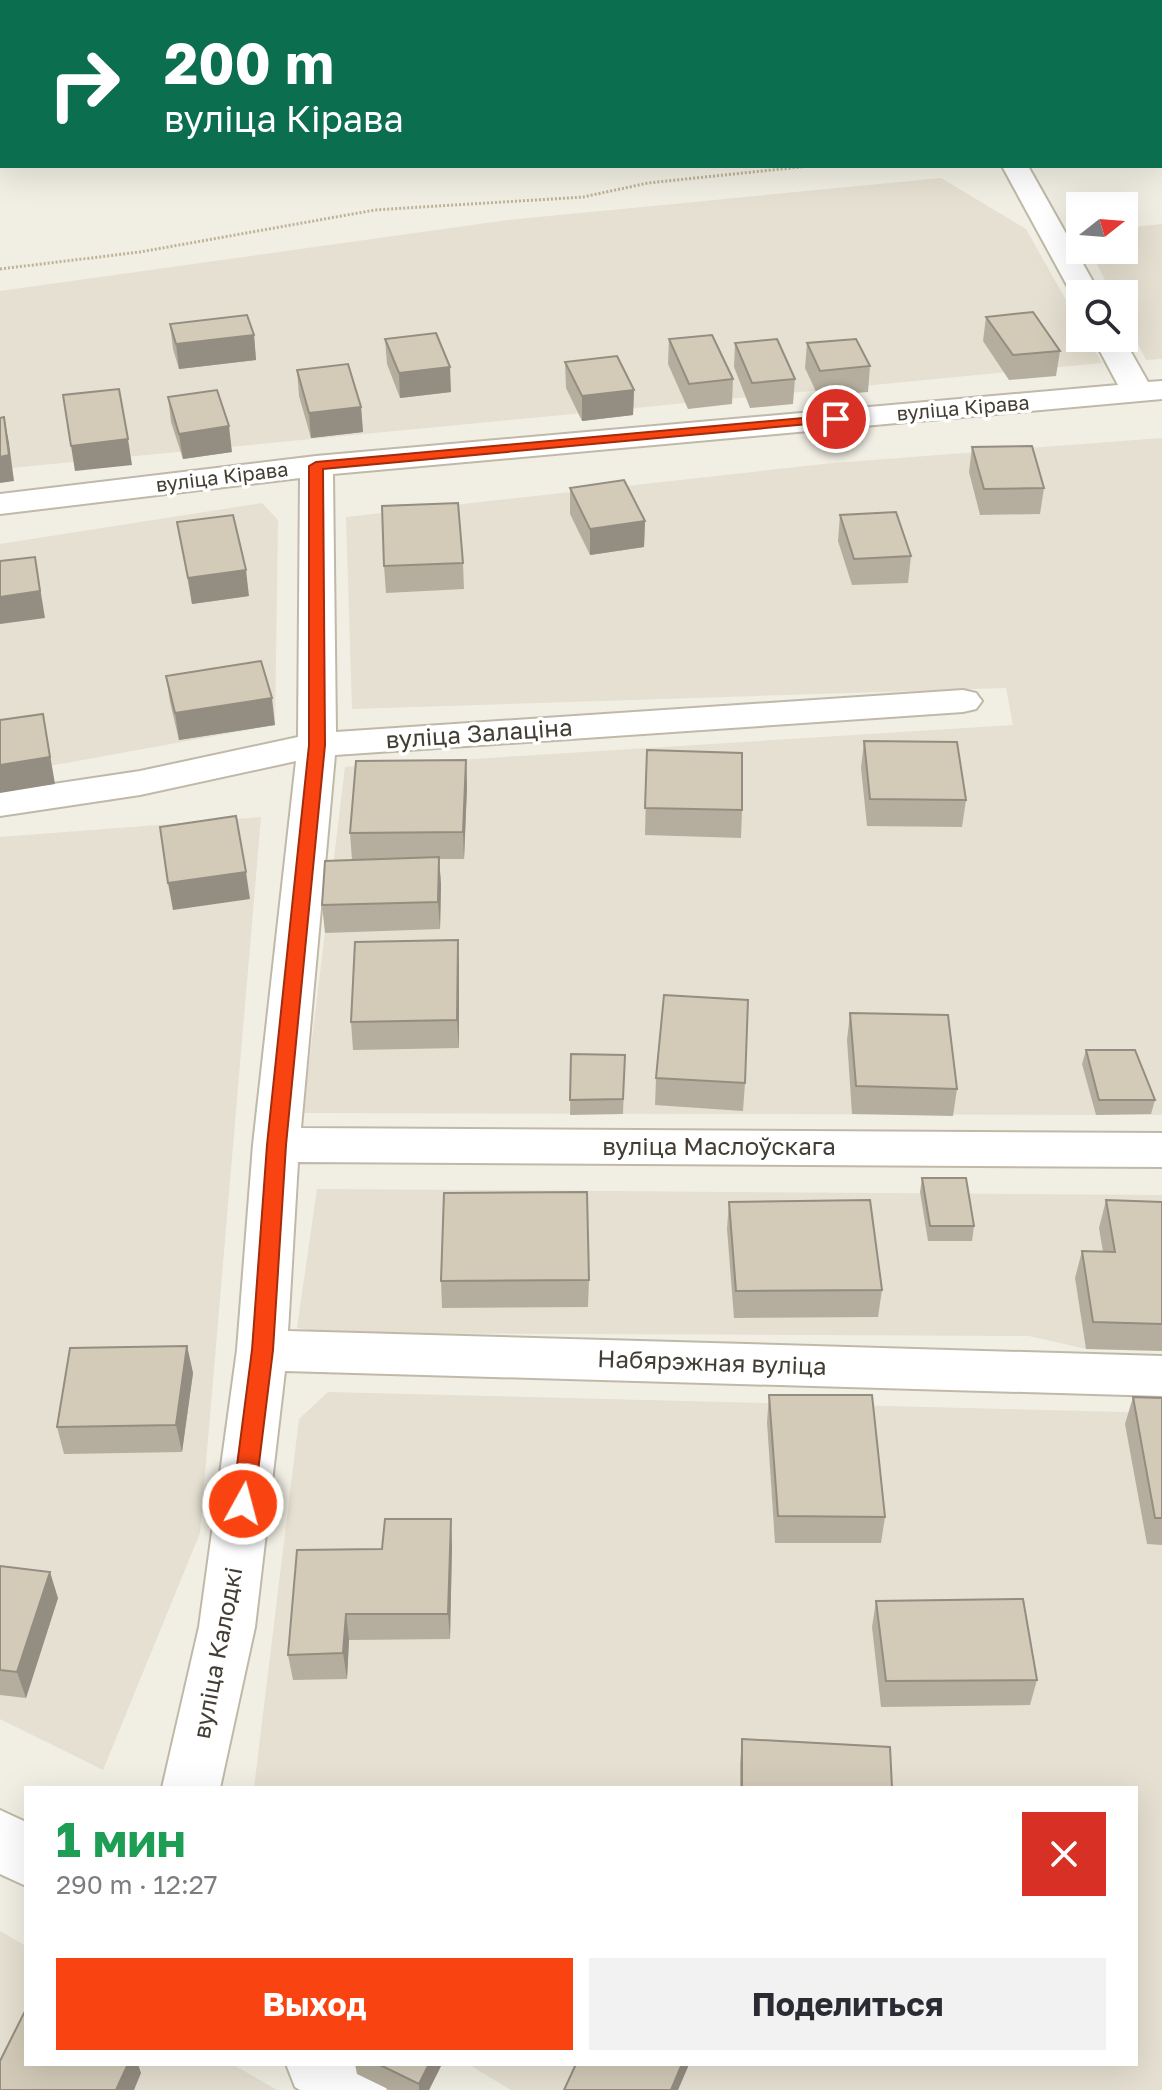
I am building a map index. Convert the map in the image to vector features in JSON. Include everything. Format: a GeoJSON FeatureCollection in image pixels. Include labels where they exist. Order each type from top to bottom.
{"type":"FeatureCollection","features":[{"type":"Feature","properties":{"kind":"street"},"geometry":{"type":"LineString","coordinates":[[1016,168],[1077,280]]}},
{"type":"Feature","properties":{"kind":"street"},"geometry":{"type":"LineString","coordinates":[[1119,352],[1150,391]]}},
{"type":"Feature","properties":{"kind":"street","name":"вуліца Кірава"},"geometry":{"type":"LineString","coordinates":[[0,504],[316,466],[1150,391]]}},
{"type":"Feature","properties":{"kind":"street","name":"вуліца Калодкі"},"geometry":{"type":"LineString","coordinates":[[191,1786],[227,1627],[262,1350],[276,1145],[317,745],[316,466]]}},
{"type":"Feature","properties":{"kind":"street","name":"вуліца Залаціна"},"geometry":{"type":"LineString","coordinates":[[0,804],[140,783],[317,745],[963,701]]}},
{"type":"Feature","properties":{"kind":"street","name":"вуліца Маслоўскага"},"geometry":{"type":"LineString","coordinates":[[276,1145],[1162,1150]]}},
{"type":"Feature","properties":{"kind":"street","name":"Набярэжная вуліца"},"geometry":{"type":"LineString","coordinates":[[262,1350],[1162,1376]]}},
{"type":"Feature","properties":{"kind":"street"},"geometry":{"type":"LineString","coordinates":[[0,1838],[24,1856]]}},
{"type":"Feature","properties":{"kind":"street"},"geometry":{"type":"LineString","coordinates":[[321,2066],[355,2090]]}},
{"type":"Feature","properties":{"kind":"path"},"geometry":{"type":"LineString","coordinates":[[0,269],[140,252],[375,210],[583,197],[648,183],[791,168]]}},
{"type":"Feature","properties":{"kind":"shaded area"},"geometry":{"type":"Polygon","coordinates":[[[941,178],[1026,229],[1066,300],[1066,352],[1096,352],[1102,363],[0,469],[0,291],[508,220],[941,178]]]}},
{"type":"Feature","properties":{"kind":"shaded area"},"geometry":{"type":"Polygon","coordinates":[[[1162,224],[1162,359],[1146,360],[1138,344],[1138,280],[1105,280],[1097,264],[1138,264],[1138,227],[1162,224]]]}},
{"type":"Feature","properties":{"kind":"shaded area"},"geometry":{"type":"Polygon","coordinates":[[[1162,438],[1162,1115],[303,1113],[345,767],[1013,725],[1006,688],[352,709],[346,517],[833,463],[1162,438]]]}},
{"type":"Feature","properties":{"kind":"shaded area"},"geometry":{"type":"Polygon","coordinates":[[[262,503],[278,520],[275,725],[0,775],[0,544],[262,503]]]}},
{"type":"Feature","properties":{"kind":"shaded area"},"geometry":{"type":"Polygon","coordinates":[[[261,817],[200,1533],[103,1770],[0,1719],[0,837],[261,817]]]}},
{"type":"Feature","properties":{"kind":"shaded area"},"geometry":{"type":"Polygon","coordinates":[[[317,1189],[1162,1195],[1162,1351],[1086,1349],[1029,1336],[330,1333],[297,1328],[317,1189]]]}},
{"type":"Feature","properties":{"kind":"shaded area"},"geometry":{"type":"Polygon","coordinates":[[[328,1392],[1162,1413],[1162,2090],[511,2090],[471,2066],[1138,2066],[1138,1786],[254,1786],[299,1419],[328,1392]]]}},
{"type":"Feature","properties":{"kind":"shaded area"},"geometry":{"type":"Polygon","coordinates":[[[0,1931],[24,1945],[24,2066],[235,2066],[277,2090],[0,2090],[0,1931]]]}},
{"type":"Feature","properties":{"kind":"building"},"geometry":{"type":"Polygon","coordinates":[[[1033,312],[1060,351],[1013,355],[986,317],[1033,312]]]}},
{"type":"Feature","properties":{"kind":"building"},"geometry":{"type":"Polygon","coordinates":[[[247,315],[254,335],[176,344],[170,324],[247,315]]]}},
{"type":"Feature","properties":{"kind":"building"},"geometry":{"type":"Polygon","coordinates":[[[436,333],[450,367],[399,373],[385,339],[436,333]]]}},
{"type":"Feature","properties":{"kind":"building"},"geometry":{"type":"Polygon","coordinates":[[[712,335],[733,379],[689,384],[669,339],[712,335]]]}},
{"type":"Feature","properties":{"kind":"building"},"geometry":{"type":"Polygon","coordinates":[[[777,339],[795,379],[752,383],[735,343],[777,339]]]}},
{"type":"Feature","properties":{"kind":"building"},"geometry":{"type":"Polygon","coordinates":[[[856,339],[870,366],[820,371],[807,343],[856,339]]]}},
{"type":"Feature","properties":{"kind":"building"},"geometry":{"type":"Polygon","coordinates":[[[617,356],[634,390],[582,396],[565,362],[617,356]]]}},
{"type":"Feature","properties":{"kind":"building"},"geometry":{"type":"Polygon","coordinates":[[[348,364],[361,407],[309,413],[297,370],[348,364]]]}},
{"type":"Feature","properties":{"kind":"building"},"geometry":{"type":"Polygon","coordinates":[[[119,389],[128,439],[71,446],[63,395],[119,389]]]}},
{"type":"Feature","properties":{"kind":"building"},"geometry":{"type":"Polygon","coordinates":[[[217,390],[229,426],[179,434],[168,397],[217,390]]]}},
{"type":"Feature","properties":{"kind":"building"},"geometry":{"type":"Polygon","coordinates":[[[4,417],[9,455],[0,457],[0,418],[4,417]]]}},
{"type":"Feature","properties":{"kind":"building"},"geometry":{"type":"Polygon","coordinates":[[[1032,446],[1044,488],[984,489],[972,447],[1032,446]]]}},
{"type":"Feature","properties":{"kind":"building"},"geometry":{"type":"Polygon","coordinates":[[[624,480],[645,521],[590,529],[570,488],[624,480]]]}},
{"type":"Feature","properties":{"kind":"building"},"geometry":{"type":"Polygon","coordinates":[[[458,503],[463,563],[384,566],[382,506],[458,503]]]}},
{"type":"Feature","properties":{"kind":"building"},"geometry":{"type":"Polygon","coordinates":[[[896,512],[911,556],[854,559],[840,515],[896,512]]]}},
{"type":"Feature","properties":{"kind":"building"},"geometry":{"type":"Polygon","coordinates":[[[233,515],[246,570],[188,578],[177,522],[233,515]]]}},
{"type":"Feature","properties":{"kind":"building"},"geometry":{"type":"Polygon","coordinates":[[[35,557],[40,591],[0,597],[0,561],[35,557]]]}},
{"type":"Feature","properties":{"kind":"building"},"geometry":{"type":"Polygon","coordinates":[[[261,661],[272,698],[175,713],[166,676],[261,661]]]}},
{"type":"Feature","properties":{"kind":"building"},"geometry":{"type":"Polygon","coordinates":[[[43,714],[50,757],[0,765],[0,720],[43,714]]]}},
{"type":"Feature","properties":{"kind":"building"},"geometry":{"type":"Polygon","coordinates":[[[864,741],[957,742],[966,800],[870,799],[864,741]]]}},
{"type":"Feature","properties":{"kind":"building"},"geometry":{"type":"Polygon","coordinates":[[[647,750],[742,753],[742,810],[645,808],[647,750]]]}},
{"type":"Feature","properties":{"kind":"building"},"geometry":{"type":"Polygon","coordinates":[[[466,760],[463,832],[350,833],[356,761],[466,760]]]}},
{"type":"Feature","properties":{"kind":"building"},"geometry":{"type":"Polygon","coordinates":[[[236,816],[246,872],[168,883],[160,827],[236,816]]]}},
{"type":"Feature","properties":{"kind":"building"},"geometry":{"type":"Polygon","coordinates":[[[439,857],[438,902],[322,905],[325,861],[439,857]]]}},
{"type":"Feature","properties":{"kind":"building"},"geometry":{"type":"Polygon","coordinates":[[[458,940],[457,1020],[351,1022],[355,942],[458,940]]]}},
{"type":"Feature","properties":{"kind":"building"},"geometry":{"type":"Polygon","coordinates":[[[664,995],[748,1000],[745,1083],[656,1078],[664,995]]]}},
{"type":"Feature","properties":{"kind":"building"},"geometry":{"type":"Polygon","coordinates":[[[850,1013],[948,1015],[957,1089],[856,1086],[850,1013]]]}},
{"type":"Feature","properties":{"kind":"building"},"geometry":{"type":"Polygon","coordinates":[[[1086,1050],[1135,1050],[1155,1100],[1099,1100],[1086,1050]]]}},
{"type":"Feature","properties":{"kind":"building"},"geometry":{"type":"Polygon","coordinates":[[[571,1054],[625,1055],[623,1099],[570,1100],[571,1054]]]}},
{"type":"Feature","properties":{"kind":"building"},"geometry":{"type":"Polygon","coordinates":[[[922,1178],[966,1178],[974,1226],[930,1226],[922,1178]]]}},
{"type":"Feature","properties":{"kind":"building"},"geometry":{"type":"Polygon","coordinates":[[[587,1192],[589,1280],[441,1281],[444,1193],[587,1192]]]}},
{"type":"Feature","properties":{"kind":"building"},"geometry":{"type":"Polygon","coordinates":[[[870,1200],[882,1290],[736,1291],[729,1202],[870,1200]]]}},
{"type":"Feature","properties":{"kind":"building"},"geometry":{"type":"Polygon","coordinates":[[[1106,1200],[1162,1202],[1162,1324],[1093,1322],[1082,1251],[1115,1252],[1106,1200]]]}},
{"type":"Feature","properties":{"kind":"building"},"geometry":{"type":"Polygon","coordinates":[[[187,1346],[176,1425],[57,1427],[70,1348],[187,1346]]]}},
{"type":"Feature","properties":{"kind":"building"},"geometry":{"type":"Polygon","coordinates":[[[769,1395],[872,1395],[885,1517],[778,1516],[769,1395]]]}},
{"type":"Feature","properties":{"kind":"building"},"geometry":{"type":"Polygon","coordinates":[[[1133,1397],[1162,1398],[1162,1518],[1155,1518],[1133,1397]]]}},
{"type":"Feature","properties":{"kind":"building"},"geometry":{"type":"Polygon","coordinates":[[[385,1519],[451,1519],[448,1614],[346,1614],[343,1653],[288,1655],[297,1550],[382,1549],[385,1519]]]}},
{"type":"Feature","properties":{"kind":"building"},"geometry":{"type":"Polygon","coordinates":[[[0,1566],[50,1572],[17,1672],[0,1670],[0,1566]]]}},
{"type":"Feature","properties":{"kind":"building"},"geometry":{"type":"Polygon","coordinates":[[[1023,1599],[1037,1680],[886,1681],[876,1601],[1023,1599]]]}},
{"type":"Feature","properties":{"kind":"building"},"geometry":{"type":"Polygon","coordinates":[[[742,1739],[890,1747],[892,1786],[742,1786],[742,1739]]]}},
{"type":"Feature","properties":{"kind":"building"},"geometry":{"type":"Polygon","coordinates":[[[24,2013],[24,2066],[127,2066],[116,2090],[0,2090],[0,2061],[24,2013]]]}},
{"type":"Feature","properties":{"kind":"building"},"geometry":{"type":"Polygon","coordinates":[[[382,2066],[428,2066],[419,2084],[382,2066]]]}},
{"type":"Feature","properties":{"kind":"building"},"geometry":{"type":"Polygon","coordinates":[[[575,2066],[681,2066],[671,2090],[564,2090],[575,2066]]]}},
{"type":"Feature","properties":{"kind":"route"},"geometry":{"type":"LineString","coordinates":[[243,1504],[262,1350],[276,1145],[317,745],[316,466],[836,419]]}}]}
